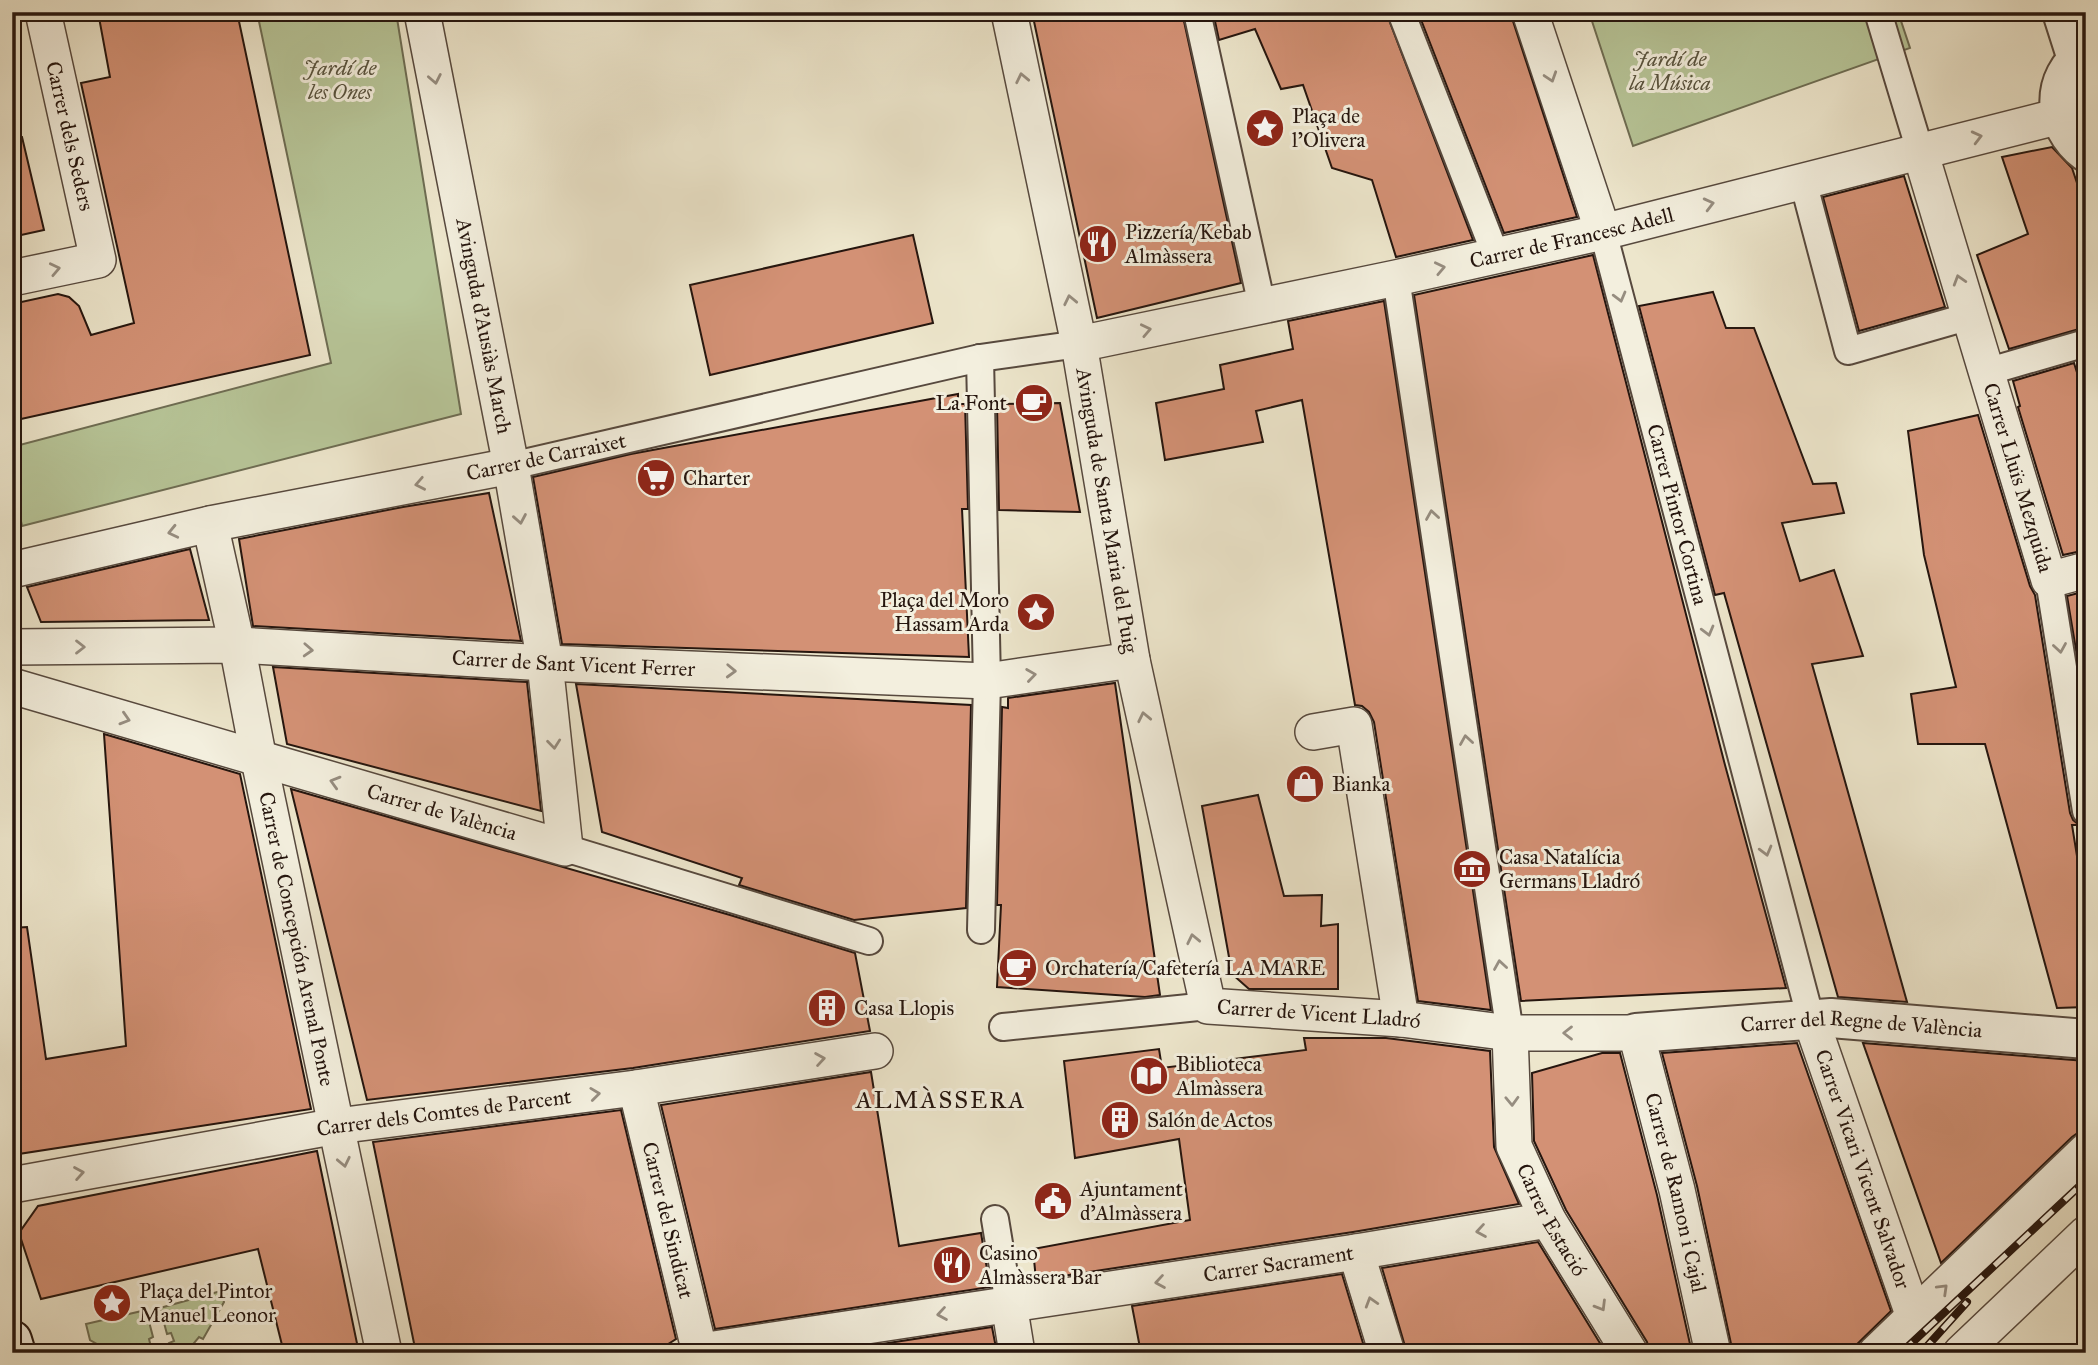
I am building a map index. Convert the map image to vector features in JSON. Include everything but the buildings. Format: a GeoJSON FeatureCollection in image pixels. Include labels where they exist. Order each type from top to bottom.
{"type":"FeatureCollection","features":[{"type":"Feature","properties":{"kind":"street","name":"Carrer dels Seders"},"geometry":{"type":"LineString","coordinates":[[12,278],[98,260],[43,12]]}},
{"type":"Feature","properties":{"kind":"street","name":"Avinguda d'Ausiàs March"},"geometry":{"type":"LineString","coordinates":[[422,12],[511,466],[545,663],[565,848]]}},
{"type":"Feature","properties":{"kind":"street","name":"Avinguda de Santa Maria del Puig"},"geometry":{"type":"LineString","coordinates":[[1009,12],[1079,344],[1132,660],[1208,1006]]}},
{"type":"Feature","properties":{"kind":"street"},"geometry":{"type":"LineString","coordinates":[[1197,12],[1262,306]]}},
{"type":"Feature","properties":{"kind":"street"},"geometry":{"type":"LineString","coordinates":[[1401,12],[1496,256]]}},
{"type":"Feature","properties":{"kind":"street","name":"Carrer Pintor Cortina"},"geometry":{"type":"LineString","coordinates":[[1530,12],[1603,232],[1811,1020]]}},
{"type":"Feature","properties":{"kind":"street"},"geometry":{"type":"LineString","coordinates":[[1878,12],[1920,151]]}},
{"type":"Feature","properties":{"kind":"street"},"geometry":{"type":"LineString","coordinates":[[2062,12],[2081,56],[2067,70],[2061,84],[2060,116],[2066,132],[2076,145],[2086,152]]}},
{"type":"Feature","properties":{"kind":"street","name":"Carrer de Francesc Adell"},"geometry":{"type":"LineString","coordinates":[[1079,344],[1603,232],[2060,116]]}},
{"type":"Feature","properties":{"kind":"street","name":"Carrer Lluïs Mezquida"},"geometry":{"type":"LineString","coordinates":[[1920,151],[2049,580],[2086,811]]}},
{"type":"Feature","properties":{"kind":"street"},"geometry":{"type":"LineString","coordinates":[[1803,181],[1848,351],[1970,316]]}},
{"type":"Feature","properties":{"kind":"street"},"geometry":{"type":"LineString","coordinates":[[1396,278],[1510,1033]]}},
{"type":"Feature","properties":{"kind":"street"},"geometry":{"type":"LineString","coordinates":[[1986,372],[2086,343]]}},
{"type":"Feature","properties":{"kind":"street","name":"Carrer de Carraixet"},"geometry":{"type":"LineString","coordinates":[[12,570],[210,524],[511,466],[980,358],[1079,344]]}},
{"type":"Feature","properties":{"kind":"street"},"geometry":{"type":"LineString","coordinates":[[980,358],[987,681],[981,930]]}},
{"type":"Feature","properties":{"kind":"street","name":"Carrer de Concepción Arenal Ponte"},"geometry":{"type":"LineString","coordinates":[[210,524],[384,1353]]}},
{"type":"Feature","properties":{"kind":"street"},"geometry":{"type":"LineString","coordinates":[[2049,580],[2086,570]]}},
{"type":"Feature","properties":{"kind":"street","name":"Carrer de Sant Vicent Ferrer"},"geometry":{"type":"LineString","coordinates":[[12,647],[237,645],[545,663],[987,681],[1132,660]]}},
{"type":"Feature","properties":{"kind":"street","name":"Carrer de València"},"geometry":{"type":"LineString","coordinates":[[12,686],[565,848],[869,941]]}},
{"type":"Feature","properties":{"kind":"street"},"geometry":{"type":"LineString","coordinates":[[1313,732],[1354,725],[1401,1019]]}},
{"type":"Feature","properties":{"kind":"street","name":"Carrer de Vicent Lladró"},"geometry":{"type":"LineString","coordinates":[[1003,1027],[1208,1006],[1401,1019],[1510,1033],[1636,1033]]}},
{"type":"Feature","properties":{"kind":"street","name":"Carrer del Regne de València"},"geometry":{"type":"LineString","coordinates":[[1636,1033],[1830,1018],[2086,1039]]}},
{"type":"Feature","properties":{"kind":"street","name":"Carrer Vicari Vicent Salvador"},"geometry":{"type":"LineString","coordinates":[[1811,1020],[1914,1317]]}},
{"type":"Feature","properties":{"kind":"street","name":"Carrer Estació"},"geometry":{"type":"LineString","coordinates":[[1510,1033],[1514,1146],[1548,1220],[1630,1353]]}},
{"type":"Feature","properties":{"kind":"street","name":"Carrer de Ramon i Cajal"},"geometry":{"type":"LineString","coordinates":[[1636,1033],[1677,1190],[1713,1353]]}},
{"type":"Feature","properties":{"kind":"street","name":"Carrer dels Comtes de Parcent"},"geometry":{"type":"LineString","coordinates":[[12,1185],[337,1126],[636,1088],[875,1051]]}},
{"type":"Feature","properties":{"kind":"street","name":"Carrer del Sindicat"},"geometry":{"type":"LineString","coordinates":[[636,1088],[701,1353]]}},
{"type":"Feature","properties":{"kind":"street"},"geometry":{"type":"LineString","coordinates":[[1876,1353],[2086,1151]]}},
{"type":"Feature","properties":{"kind":"street"},"geometry":{"type":"LineString","coordinates":[[995,1219],[1017,1353]]}},
{"type":"Feature","properties":{"kind":"street","name":"Carrer Sacrament"},"geometry":{"type":"LineString","coordinates":[[701,1353],[1548,1220]]}},
{"type":"Feature","properties":{"kind":"street"},"geometry":{"type":"LineString","coordinates":[[1961,1353],[2086,1234]]}},
{"type":"Feature","properties":{"kind":"street"},"geometry":{"type":"LineString","coordinates":[[1356,1252],[1387,1353]]}},
{"type":"Feature","properties":{"kind":"street"},"geometry":{"type":"LineString","coordinates":[[12,1340],[16,1353]]}},
{"type":"Feature","properties":{"kind":"green space","name":"Jardí de les Ones"},"geometry":{"type":"Polygon","coordinates":[[[257,12],[396,12],[461,414],[22,526],[12,479],[12,447],[331,363],[257,12]]]}},
{"type":"Feature","properties":{"kind":"green space","name":"Jardí de la Música"},"geometry":{"type":"Polygon","coordinates":[[[1589,12],[1898,12],[1910,48],[1633,146],[1589,12]]]}},
{"type":"Feature","properties":{"kind":"green space"},"geometry":{"type":"Polygon","coordinates":[[[221,1291],[224,1302],[203,1339],[199,1337],[194,1343],[199,1347],[195,1353],[172,1353],[169,1343],[174,1341],[171,1333],[167,1334],[160,1308],[221,1291]]]}},
{"type":"Feature","properties":{"kind":"green space"},"geometry":{"type":"Polygon","coordinates":[[[146,1310],[153,1337],[149,1339],[151,1347],[155,1346],[157,1353],[113,1353],[90,1340],[86,1324],[146,1310]]]}},
{"type":"Feature","properties":{"kind":"railway"},"geometry":{"type":"LineString","coordinates":[[1901,1353],[2086,1180]]}},
{"type":"Feature","properties":{"kind":"railway"},"geometry":{"type":"LineString","coordinates":[[1921,1353],[1967,1302]]}},
{"type":"Feature","properties":{"kind":"place","name":"Plaça de l'Olivera"},"geometry":{"type":"Point","coordinates":[1265,128]}},
{"type":"Feature","properties":{"kind":"place","name":"Pizzería/Kebab Almàssera"},"geometry":{"type":"Point","coordinates":[1098,244]}},
{"type":"Feature","properties":{"kind":"place","name":"La Font"},"geometry":{"type":"Point","coordinates":[1034,403]}},
{"type":"Feature","properties":{"kind":"place","name":"Charter"},"geometry":{"type":"Point","coordinates":[656,478]}},
{"type":"Feature","properties":{"kind":"place","name":"Plaça del Moro Hassam Arda"},"geometry":{"type":"Point","coordinates":[1036,612]}},
{"type":"Feature","properties":{"kind":"place","name":"Bianka"},"geometry":{"type":"Point","coordinates":[1305,784]}},
{"type":"Feature","properties":{"kind":"place","name":"Casa Natalícia Germans Lladró"},"geometry":{"type":"Point","coordinates":[1472,869]}},
{"type":"Feature","properties":{"kind":"place","name":"Orchatería/Cafetería LA MARE"},"geometry":{"type":"Point","coordinates":[1018,968]}},
{"type":"Feature","properties":{"kind":"place","name":"Casa Llopis"},"geometry":{"type":"Point","coordinates":[827,1008]}},
{"type":"Feature","properties":{"kind":"place","name":"Biblioteca Almàssera"},"geometry":{"type":"Point","coordinates":[1149,1076]}},
{"type":"Feature","properties":{"kind":"place","name":"Salón de Actos"},"geometry":{"type":"Point","coordinates":[1120,1120]}},
{"type":"Feature","properties":{"kind":"place","name":"Ajuntament d'Almàssera"},"geometry":{"type":"Point","coordinates":[1053,1201]}},
{"type":"Feature","properties":{"kind":"place","name":"Casino Almàssera Bar"},"geometry":{"type":"Point","coordinates":[952,1265]}},
{"type":"Feature","properties":{"kind":"place","name":"Plaça del Pintor Manuel Leonor"},"geometry":{"type":"Point","coordinates":[112,1303]}},
{"type":"Feature","properties":{"kind":"district","name":"ALMÀSSERA"},"geometry":{"type":"Point","coordinates":[941,1100]}}]}
